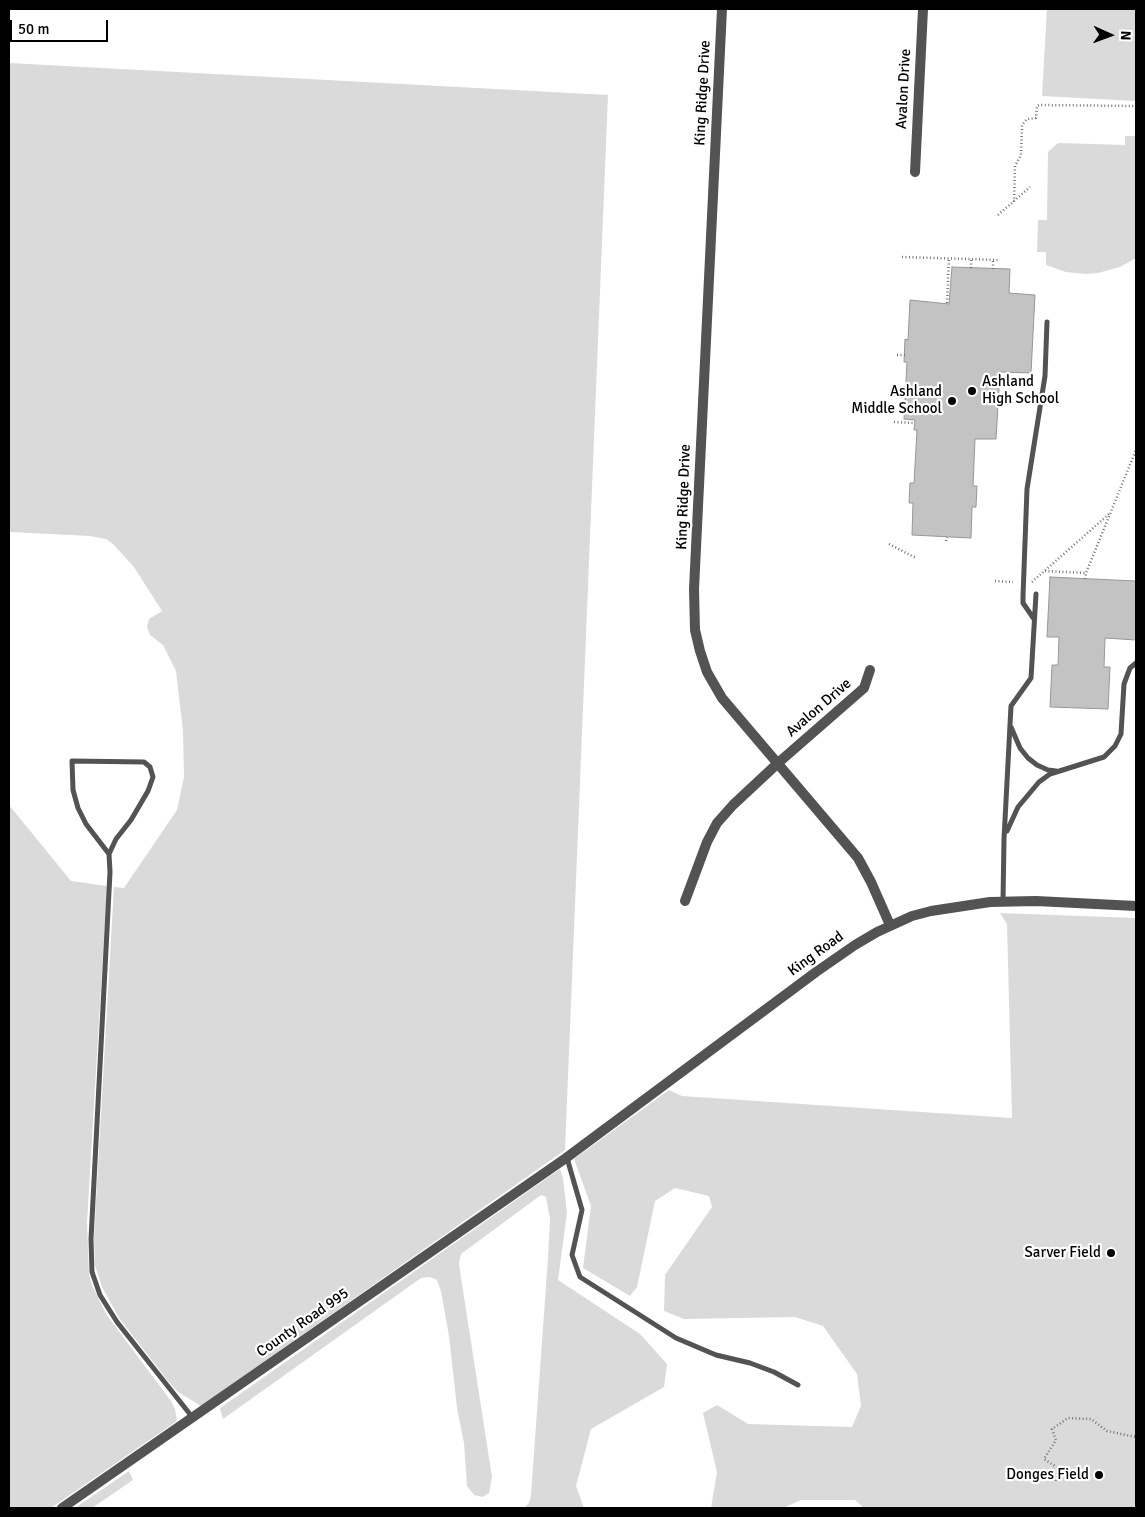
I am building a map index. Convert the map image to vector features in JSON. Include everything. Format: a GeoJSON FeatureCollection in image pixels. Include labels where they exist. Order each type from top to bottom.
{"type":"FeatureCollection","features":[{"type":"Feature","properties":{"kind":"street","name":"King Ridge Drive"},"geometry":{"type":"LineString","coordinates":[[722,9],[694,589],[695,630],[700,652],[722,698],[858,858],[890,925]]}},
{"type":"Feature","properties":{"kind":"street","name":"Avalon Drive"},"geometry":{"type":"LineString","coordinates":[[915,172],[923,9]]}},
{"type":"Feature","properties":{"kind":"street","name":"Avalon Drive"},"geometry":{"type":"LineString","coordinates":[[685,901],[707,842],[717,823],[734,804],[778,763],[864,688],[870,670]]}},
{"type":"Feature","properties":{"kind":"street","name":"King Road"},"geometry":{"type":"LineString","coordinates":[[564,1159],[816,972],[855,945],[890,925],[912,916],[954,906],[1003,902],[1036,901],[1136,906]]}},
{"type":"Feature","properties":{"kind":"street","name":"County Road 995"},"geometry":{"type":"LineString","coordinates":[[62,1508],[564,1159]]}},
{"type":"Feature","properties":{"kind":"lane"},"geometry":{"type":"LineString","coordinates":[[1034,619],[1023,603],[1027,489],[1045,376],[1047,322]]}},
{"type":"Feature","properties":{"kind":"lane"},"geometry":{"type":"LineString","coordinates":[[1003,902],[1004,839],[1011,706],[1031,678],[1036,594]]}},
{"type":"Feature","properties":{"kind":"lane"},"geometry":{"type":"LineString","coordinates":[[1004,839],[1018,807],[1039,782],[1050,774],[1104,757],[1115,746],[1121,734],[1124,684],[1130,668],[1136,663]]}},
{"type":"Feature","properties":{"kind":"lane"},"geometry":{"type":"LineString","coordinates":[[1010,725],[1015,738],[1028,758],[1048,770],[1058,771]]}},
{"type":"Feature","properties":{"kind":"lane"},"geometry":{"type":"LineString","coordinates":[[109,854],[86,824],[78,808],[73,790],[72,761],[144,762],[150,767],[152,777],[148,791],[131,820],[116,839],[109,854],[111,884],[90,1240],[92,1272],[100,1295],[117,1322],[193,1418]]}},
{"type":"Feature","properties":{"kind":"lane"},"geometry":{"type":"LineString","coordinates":[[564,1159],[582,1210],[572,1255],[580,1277],[676,1338],[716,1355],[774,1372],[798,1385]]}},
{"type":"Feature","properties":{"kind":"path"},"geometry":{"type":"LineString","coordinates":[[1014,202],[1015,166],[1021,155],[1022,125],[1026,119],[1036,118],[1037,106],[1136,106]]}},
{"type":"Feature","properties":{"kind":"path"},"geometry":{"type":"LineString","coordinates":[[998,215],[1030,187]]}},
{"type":"Feature","properties":{"kind":"path"},"geometry":{"type":"LineString","coordinates":[[902,257],[1000,260]]}},
{"type":"Feature","properties":{"kind":"path"},"geometry":{"type":"LineString","coordinates":[[947,303],[950,258]]}},
{"type":"Feature","properties":{"kind":"path"},"geometry":{"type":"LineString","coordinates":[[971,259],[971,268]]}},
{"type":"Feature","properties":{"kind":"path"},"geometry":{"type":"LineString","coordinates":[[993,260],[993,269]]}},
{"type":"Feature","properties":{"kind":"path"},"geometry":{"type":"LineString","coordinates":[[897,355],[904,355]]}},
{"type":"Feature","properties":{"kind":"path"},"geometry":{"type":"LineString","coordinates":[[894,422],[914,423]]}},
{"type":"Feature","properties":{"kind":"path"},"geometry":{"type":"LineString","coordinates":[[1086,579],[1086,573],[1136,450]]}},
{"type":"Feature","properties":{"kind":"path"},"geometry":{"type":"LineString","coordinates":[[1031,583],[1110,514]]}},
{"type":"Feature","properties":{"kind":"path"},"geometry":{"type":"LineString","coordinates":[[946,542],[947,537]]}},
{"type":"Feature","properties":{"kind":"path"},"geometry":{"type":"LineString","coordinates":[[889,544],[916,558]]}},
{"type":"Feature","properties":{"kind":"path"},"geometry":{"type":"LineString","coordinates":[[1045,571],[1086,573]]}},
{"type":"Feature","properties":{"kind":"path"},"geometry":{"type":"LineString","coordinates":[[995,581],[1013,582]]}},
{"type":"Feature","properties":{"kind":"path"},"geometry":{"type":"LineString","coordinates":[[1056,1481],[1058,1468],[1044,1459],[1056,1440],[1052,1429],[1068,1418],[1091,1419],[1107,1430],[1136,1437]]}},
{"type":"Feature","properties":{"kind":"shaded area"},"geometry":{"type":"Polygon","coordinates":[[[1047,9],[1136,9],[1136,101],[1042,96],[1047,9]]]}},
{"type":"Feature","properties":{"kind":"shaded area"},"geometry":{"type":"Polygon","coordinates":[[[9,63],[608,95],[565,1150],[201,1406],[178,1392],[119,1318],[102,1287],[95,1265],[94,1240],[114,887],[124,888],[177,810],[184,777],[183,731],[176,671],[163,645],[150,635],[147,627],[149,619],[162,611],[134,567],[106,539],[90,536],[9,532],[9,63]]]}},
{"type":"Feature","properties":{"kind":"shaded area"},"geometry":{"type":"Polygon","coordinates":[[[1125,136],[1136,136],[1136,258],[1120,267],[1086,274],[1066,272],[1046,265],[1046,252],[1037,252],[1038,220],[1047,220],[1048,152],[1058,143],[1125,145],[1125,136]]]}},
{"type":"Feature","properties":{"kind":"shaded area"},"geometry":{"type":"Polygon","coordinates":[[[9,805],[71,881],[107,886],[87,1222],[89,1274],[92,1285],[106,1314],[171,1401],[175,1409],[177,1421],[51,1508],[9,1508],[9,805]]]}},
{"type":"Feature","properties":{"kind":"shaded area"},"geometry":{"type":"Polygon","coordinates":[[[1000,913],[1136,918],[1136,1508],[864,1508],[855,1500],[801,1500],[783,1508],[711,1508],[717,1472],[703,1413],[717,1405],[748,1424],[852,1427],[861,1406],[857,1374],[823,1326],[795,1317],[684,1319],[664,1311],[665,1275],[712,1207],[709,1196],[675,1188],[655,1201],[637,1287],[630,1296],[583,1268],[591,1206],[574,1159],[669,1090],[682,1096],[1012,1118],[1007,924],[1000,913]]]}},
{"type":"Feature","properties":{"kind":"shaded area"},"geometry":{"type":"Polygon","coordinates":[[[560,1169],[563,1178],[567,1213],[558,1280],[640,1334],[667,1364],[664,1387],[591,1429],[576,1486],[584,1508],[524,1508],[529,1503],[531,1495],[548,1258],[550,1219],[546,1197],[541,1195],[461,1254],[459,1263],[492,1477],[489,1493],[483,1497],[474,1495],[467,1486],[464,1443],[457,1408],[449,1336],[441,1291],[437,1280],[430,1277],[421,1278],[223,1419],[220,1408],[560,1169]]]}},
{"type":"Feature","properties":{"kind":"shaded area"},"geometry":{"type":"Polygon","coordinates":[[[129,1471],[133,1480],[92,1508],[75,1508],[129,1471]]]}},
{"type":"Feature","properties":{"kind":"building","name":"Ashland Middle School"},"geometry":{"type":"Polygon","coordinates":[[[952,267],[1010,269],[1009,293],[1035,295],[1031,373],[1000,372],[996,439],[975,439],[973,486],[977,486],[976,507],[972,507],[971,538],[912,535],[913,503],[909,503],[910,483],[914,483],[917,430],[914,430],[915,420],[904,419],[907,362],[904,362],[905,339],[908,340],[910,300],[949,304],[952,267]]]}},
{"type":"Feature","properties":{"kind":"building"},"geometry":{"type":"Polygon","coordinates":[[[1050,577],[1136,581],[1136,640],[1105,638],[1104,667],[1110,667],[1108,709],[1050,707],[1052,665],[1058,665],[1059,637],[1047,637],[1050,577]]]}},
{"type":"Feature","properties":{"kind":"place","name":"Ashland High School"},"geometry":{"type":"Point","coordinates":[972,391]}},
{"type":"Feature","properties":{"kind":"place","name":"Ashland Middle School"},"geometry":{"type":"Point","coordinates":[952,401]}},
{"type":"Feature","properties":{"kind":"place","name":"Sarver Field"},"geometry":{"type":"Point","coordinates":[1111,1253]}},
{"type":"Feature","properties":{"kind":"place","name":"Donges Field"},"geometry":{"type":"Point","coordinates":[1099,1475]}}]}
